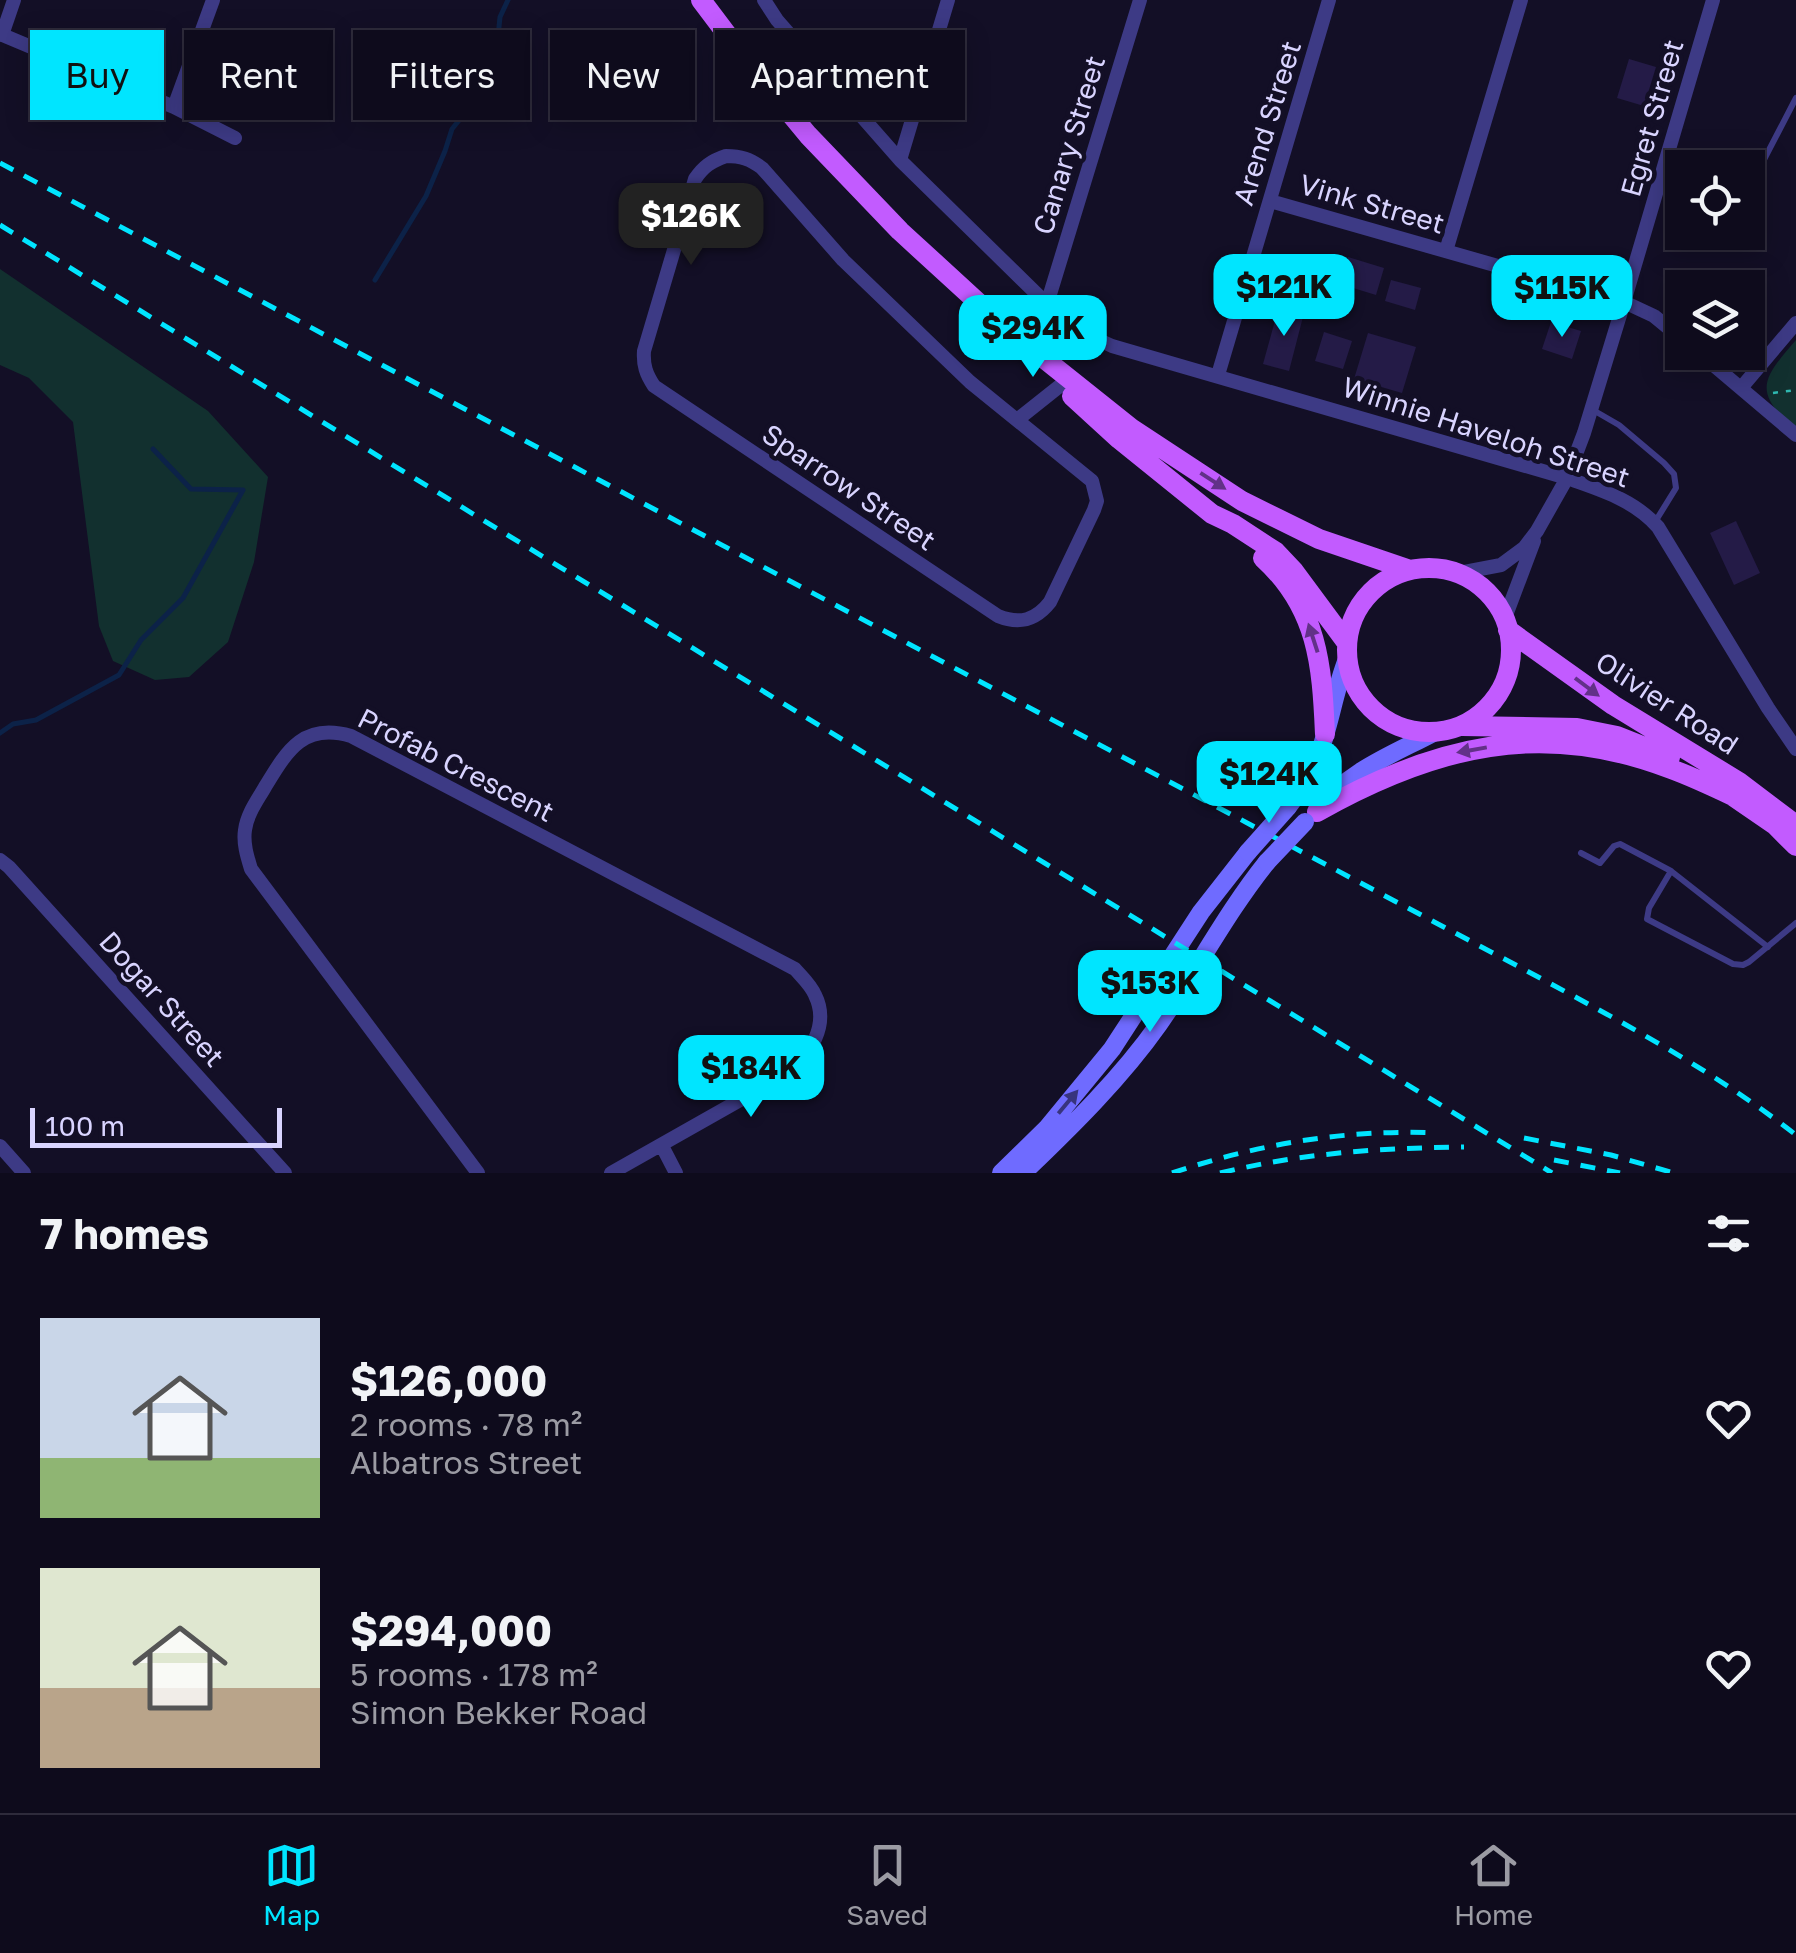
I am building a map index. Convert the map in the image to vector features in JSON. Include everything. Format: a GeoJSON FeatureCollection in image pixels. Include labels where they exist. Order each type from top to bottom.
{"type":"FeatureCollection","features":[{"type":"Feature","properties":{"kind":"main road"},"geometry":{"type":"LineString","coordinates":[[701,0],[808,134],[914,244],[1067,383],[1119,439],[1212,514],[1280,577],[1307,619],[1321,662],[1326,734]]}},
{"type":"Feature","properties":{"kind":"main road"},"geometry":{"type":"LineString","coordinates":[[1067,383],[1242,501],[1319,539],[1410,570]]}},
{"type":"Feature","properties":{"kind":"main road"},"geometry":{"type":"LineString","coordinates":[[1212,514],[1254,536],[1293,570],[1347,651],[1355,688],[1369,708],[1388,722],[1411,731],[1435,732]]}},
{"type":"Feature","properties":{"kind":"main road"},"geometry":{"type":"LineString","coordinates":[[1001,1173],[1047,1128],[1112,1049],[1201,912],[1303,787],[1326,734],[1353,618],[1367,596],[1386,580],[1410,570],[1435,568],[1459,573],[1478,584],[1493,599],[1506,624],[1510,658],[1502,686],[1486,709],[1462,726],[1435,732],[1375,763],[1328,796],[1267,862],[1228,914],[1158,1025],[1106,1088],[1023,1173]]}},
{"type":"Feature","properties":{"kind":"main road","name":"Olivier Road"},"geometry":{"type":"LineString","coordinates":[[1506,624],[1613,705],[1740,782],[1796,825]]}},
{"type":"Feature","properties":{"kind":"main road","name":"Olivier Road"},"geometry":{"type":"LineString","coordinates":[[1462,726],[1577,728],[1617,736],[1674,760],[1735,796],[1796,846]]}},
{"type":"Feature","properties":{"kind":"main road"},"geometry":{"type":"LineString","coordinates":[[1311,817],[1388,774],[1464,750],[1539,742],[1644,760],[1735,796]]}},
{"type":"Feature","properties":{"kind":"street"},"geometry":{"type":"LineString","coordinates":[[14,0],[1,35],[235,138]]}},
{"type":"Feature","properties":{"kind":"street"},"geometry":{"type":"LineString","coordinates":[[174,108],[214,0]]}},
{"type":"Feature","properties":{"kind":"street","name":"Winnie Haveloh Street"},"geometry":{"type":"LineString","coordinates":[[764,0],[776,20],[900,160],[1047,304],[1086,334],[1112,346],[1567,478],[1640,508],[1654,522],[1796,748]]}},
{"type":"Feature","properties":{"kind":"street"},"geometry":{"type":"LineString","coordinates":[[900,160],[948,0]]}},
{"type":"Feature","properties":{"kind":"street","name":"Canary Street"},"geometry":{"type":"LineString","coordinates":[[1047,304],[1140,0]]}},
{"type":"Feature","properties":{"kind":"street","name":"Arend Street"},"geometry":{"type":"LineString","coordinates":[[1218,375],[1329,0]]}},
{"type":"Feature","properties":{"kind":"street"},"geometry":{"type":"LineString","coordinates":[[1446,251],[1521,0]]}},
{"type":"Feature","properties":{"kind":"street","name":"Egret Street"},"geometry":{"type":"LineString","coordinates":[[1537,531],[1567,478],[1591,409],[1713,0]]}},
{"type":"Feature","properties":{"kind":"street","name":"Sparrow Street"},"geometry":{"type":"LineString","coordinates":[[739,156],[762,168],[842,260],[970,382],[1017,420],[1092,481],[1097,500],[1050,602],[1033,618],[1021,622],[998,616],[654,386],[647,376],[644,352],[695,179],[702,168],[713,160],[739,156]]}},
{"type":"Feature","properties":{"kind":"street","name":"Vink Street"},"geometry":{"type":"LineString","coordinates":[[1270,201],[1624,302],[1665,325]]}},
{"type":"Feature","properties":{"kind":"street"},"geometry":{"type":"LineString","coordinates":[[1746,392],[1796,323]]}},
{"type":"Feature","properties":{"kind":"street"},"geometry":{"type":"LineString","coordinates":[[1720,370],[1796,436]]}},
{"type":"Feature","properties":{"kind":"street"},"geometry":{"type":"LineString","coordinates":[[1017,420],[1067,383]]}},
{"type":"Feature","properties":{"kind":"street"},"geometry":{"type":"LineString","coordinates":[[1459,573],[1500,565],[1524,548],[1537,531]]}},
{"type":"Feature","properties":{"kind":"street"},"geometry":{"type":"LineString","coordinates":[[1506,624],[1537,531]]}},
{"type":"Feature","properties":{"kind":"street","name":"Profab Crescent"},"geometry":{"type":"LineString","coordinates":[[478,1173],[251,869],[244,832],[249,814],[285,754],[298,741],[334,731],[351,736],[795,969],[817,997],[820,1012],[813,1046],[804,1059],[788,1073],[662,1146]]}},
{"type":"Feature","properties":{"kind":"street","name":"Dogar Street"},"geometry":{"type":"LineString","coordinates":[[0,860],[286,1173]]}},
{"type":"Feature","properties":{"kind":"street"},"geometry":{"type":"LineString","coordinates":[[0,1146],[24,1173]]}},
{"type":"Feature","properties":{"kind":"street"},"geometry":{"type":"LineString","coordinates":[[612,1173],[662,1146],[676,1173]]}},
{"type":"Feature","properties":{"kind":"lane"},"geometry":{"type":"LineString","coordinates":[[1765,158],[1796,98]]}},
{"type":"Feature","properties":{"kind":"lane"},"geometry":{"type":"LineString","coordinates":[[1591,409],[1619,425],[1674,474],[1676,488],[1654,522]]}},
{"type":"Feature","properties":{"kind":"lane"},"geometry":{"type":"LineString","coordinates":[[1580,853],[1600,863],[1620,844],[1671,871],[1768,948]]}},
{"type":"Feature","properties":{"kind":"lane"},"geometry":{"type":"LineString","coordinates":[[1671,871],[1649,908],[1647,919],[1734,964],[1743,965],[1796,923]]}},
{"type":"Feature","properties":{"kind":"path"},"geometry":{"type":"LineString","coordinates":[[1746,392],[1796,390]]}},
{"type":"Feature","properties":{"kind":"green space"},"geometry":{"type":"Polygon","coordinates":[[[0,269],[208,411],[268,477],[254,562],[228,642],[189,677],[155,680],[113,661],[99,626],[73,422],[29,378],[0,365],[0,269]]]}},
{"type":"Feature","properties":{"kind":"green space"},"geometry":{"type":"Polygon","coordinates":[[[1796,340],[1796,429],[1773,405],[1767,385],[1775,365],[1796,340]]]}},
{"type":"Feature","properties":{"kind":"building"},"geometry":{"type":"Polygon","coordinates":[[[1629,59],[1656,67],[1644,106],[1617,98],[1629,59]]]}},
{"type":"Feature","properties":{"kind":"building"},"geometry":{"type":"Polygon","coordinates":[[[1348,257],[1384,268],[1376,295],[1340,284],[1348,257]]]}},
{"type":"Feature","properties":{"kind":"building"},"geometry":{"type":"Polygon","coordinates":[[[1391,280],[1421,288],[1415,310],[1385,301],[1391,280]]]}},
{"type":"Feature","properties":{"kind":"building"},"geometry":{"type":"Polygon","coordinates":[[[1279,306],[1304,313],[1289,371],[1263,364],[1279,306]]]}},
{"type":"Feature","properties":{"kind":"building"},"geometry":{"type":"Polygon","coordinates":[[[1551,322],[1581,331],[1572,359],[1542,349],[1551,322]]]}},
{"type":"Feature","properties":{"kind":"building"},"geometry":{"type":"Polygon","coordinates":[[[1324,332],[1352,341],[1343,369],[1315,361],[1324,332]]]}},
{"type":"Feature","properties":{"kind":"building"},"geometry":{"type":"Polygon","coordinates":[[[1368,333],[1416,347],[1402,393],[1354,379],[1368,333]]]}},
{"type":"Feature","properties":{"kind":"building"},"geometry":{"type":"Polygon","coordinates":[[[1736,521],[1760,573],[1734,585],[1710,533],[1736,521]]]}},
{"type":"Feature","properties":{"kind":"waterway"},"geometry":{"type":"LineString","coordinates":[[375,280],[426,196],[452,129],[469,108],[496,57],[500,17],[508,0]]}},
{"type":"Feature","properties":{"kind":"waterway"},"geometry":{"type":"LineString","coordinates":[[0,733],[13,724],[36,720],[119,675],[141,640],[183,598],[243,490],[191,489],[153,449]]}},
{"type":"Feature","properties":{"kind":"railway"},"geometry":{"type":"LineString","coordinates":[[0,163],[1562,990],[1699,1068],[1796,1135]]}},
{"type":"Feature","properties":{"kind":"railway"},"geometry":{"type":"LineString","coordinates":[[0,225],[1552,1173]]}},
{"type":"Feature","properties":{"kind":"railway"},"geometry":{"type":"LineString","coordinates":[[1172,1173],[1237,1154],[1336,1136],[1437,1133]]}},
{"type":"Feature","properties":{"kind":"railway"},"geometry":{"type":"LineString","coordinates":[[1524,1138],[1611,1155],[1674,1173]]}},
{"type":"Feature","properties":{"kind":"railway"},"geometry":{"type":"LineString","coordinates":[[1220,1173],[1341,1153],[1464,1147]]}},
{"type":"Feature","properties":{"kind":"railway"},"geometry":{"type":"LineString","coordinates":[[1554,1160],[1620,1173]]}}]}
